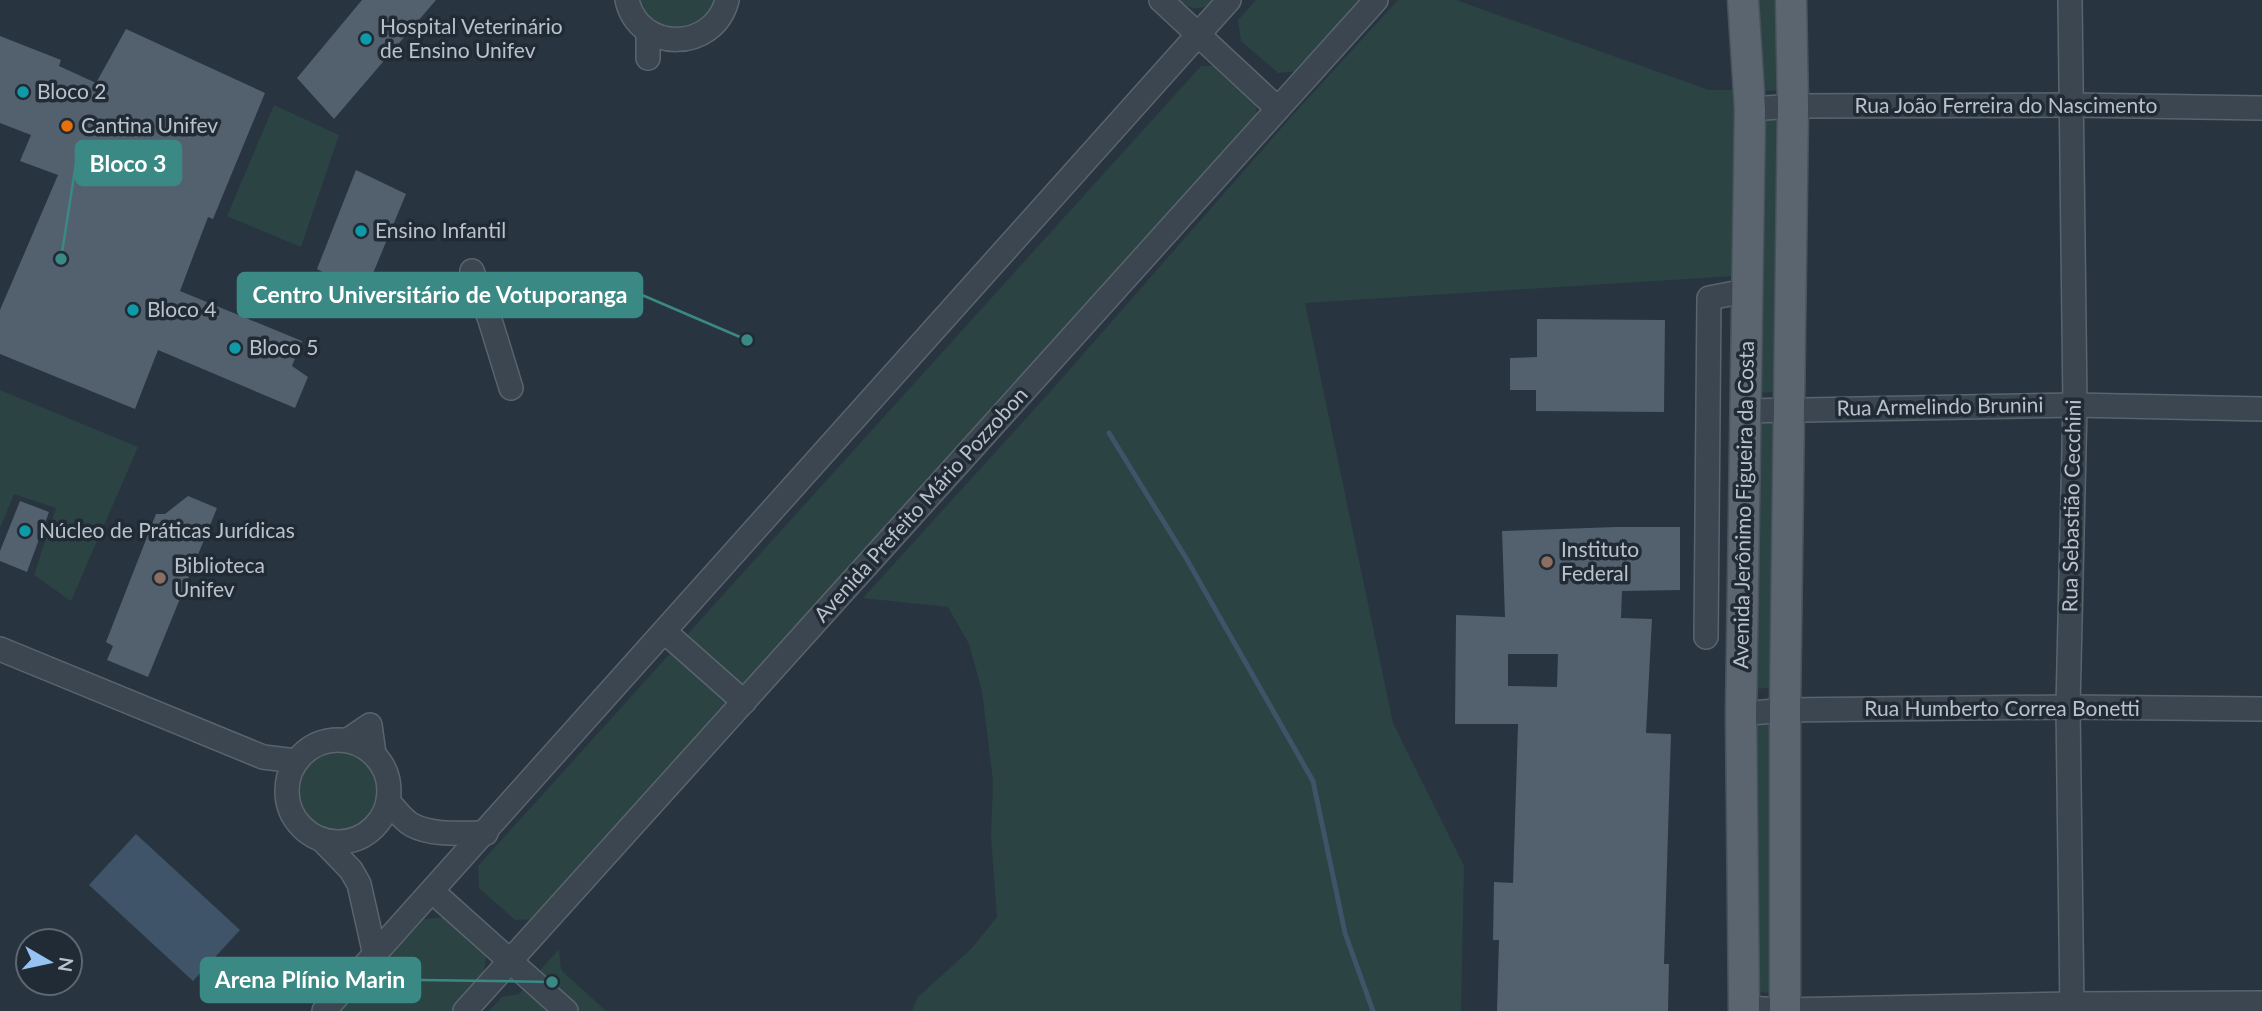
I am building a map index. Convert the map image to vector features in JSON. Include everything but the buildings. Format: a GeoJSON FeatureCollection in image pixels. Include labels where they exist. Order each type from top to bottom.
{"type":"FeatureCollection","features":[{"type":"Feature","properties":{"kind":"main road","name":"Avenida Jerônimo Figueira da Costa"},"geometry":{"type":"LineString","coordinates":[[1744,0],[1750,108],[1741,714],[1744,1010]]}},
{"type":"Feature","properties":{"kind":"main road","name":"Avenida Jerônimo Figueira da Costa"},"geometry":{"type":"LineString","coordinates":[[1785,1011],[1785,710],[1793,106],[1791,0]]}},
{"type":"Feature","properties":{"kind":"street"},"geometry":{"type":"LineString","coordinates":[[627,0],[636,20],[655,35],[677,40],[705,32],[717,22],[727,0]]}},
{"type":"Feature","properties":{"kind":"street"},"geometry":{"type":"LineString","coordinates":[[1161,0],[1277,108]]}},
{"type":"Feature","properties":{"kind":"street"},"geometry":{"type":"LineString","coordinates":[[324,1011],[1229,0]]}},
{"type":"Feature","properties":{"kind":"street","name":"Avenida Prefeito Mário Pozzobon"},"geometry":{"type":"LineString","coordinates":[[465,1011],[1376,0]]}},
{"type":"Feature","properties":{"kind":"street","name":"Rua Sebastião Cecchini"},"geometry":{"type":"LineString","coordinates":[[2070,0],[2075,405],[2068,707],[2072,1008]]}},
{"type":"Feature","properties":{"kind":"street","name":"Rua João Ferreira do Nascimento"},"geometry":{"type":"LineString","coordinates":[[1750,108],[2072,105],[2262,108]]}},
{"type":"Feature","properties":{"kind":"street"},"geometry":{"type":"LineString","coordinates":[[472,271],[491,320],[511,388]]}},
{"type":"Feature","properties":{"kind":"street"},"geometry":{"type":"LineString","coordinates":[[1706,637],[1709,298],[1747,288]]}},
{"type":"Feature","properties":{"kind":"street","name":"Rua Armelindo Brunini"},"geometry":{"type":"LineString","coordinates":[[1745,411],[2075,405],[2262,408]]}},
{"type":"Feature","properties":{"kind":"street"},"geometry":{"type":"LineString","coordinates":[[665,632],[744,702]]}},
{"type":"Feature","properties":{"kind":"street"},"geometry":{"type":"LineString","coordinates":[[0,649],[263,757],[296,761]]}},
{"type":"Feature","properties":{"kind":"street","name":"Rua Humberto Correa Bonetti"},"geometry":{"type":"LineString","coordinates":[[1741,714],[1785,710],[2068,707],[2262,709]]}},
{"type":"Feature","properties":{"kind":"street"},"geometry":{"type":"LineString","coordinates":[[327,740],[348,740],[374,754],[382,764],[387,776],[388,801],[377,824],[367,833],[344,842],[321,839],[311,835],[294,818],[289,808],[287,785],[296,761],[315,744],[327,740]]}},
{"type":"Feature","properties":{"kind":"street"},"geometry":{"type":"LineString","coordinates":[[263,757],[287,785]]}},
{"type":"Feature","properties":{"kind":"street"},"geometry":{"type":"LineString","coordinates":[[388,801],[410,824],[421,829],[486,833]]}},
{"type":"Feature","properties":{"kind":"street"},"geometry":{"type":"LineString","coordinates":[[321,839],[351,870],[359,884],[375,955]]}},
{"type":"Feature","properties":{"kind":"street"},"geometry":{"type":"LineString","coordinates":[[433,892],[566,1011]]}},
{"type":"Feature","properties":{"kind":"street"},"geometry":{"type":"LineString","coordinates":[[1744,1010],[2072,1008],[2262,1003]]}},
{"type":"Feature","properties":{"kind":"green space"},"geometry":{"type":"Polygon","coordinates":[[[635,0],[720,0],[716,8],[691,30],[652,25],[635,0]]]}},
{"type":"Feature","properties":{"kind":"green space"},"geometry":{"type":"Polygon","coordinates":[[[1180,0],[1216,0],[1207,6],[1193,8],[1180,0]]]}},
{"type":"Feature","properties":{"kind":"green space"},"geometry":{"type":"Polygon","coordinates":[[[1256,0],[1359,0],[1298,71],[1278,73],[1241,41],[1238,20],[1256,0]]]}},
{"type":"Feature","properties":{"kind":"green space"},"geometry":{"type":"Polygon","coordinates":[[[1398,0],[1456,0],[1709,90],[1739,90],[1735,276],[1305,303],[1393,723],[1464,866],[1461,1011],[912,1011],[918,997],[972,948],[997,917],[991,837],[993,781],[982,691],[969,644],[948,607],[863,598],[1398,0]]]}},
{"type":"Feature","properties":{"kind":"green space"},"geometry":{"type":"Polygon","coordinates":[[[1752,0],[1780,0],[1779,90],[1766,91],[1757,84],[1752,0]]]}},
{"type":"Feature","properties":{"kind":"green space"},"geometry":{"type":"Polygon","coordinates":[[[1201,66],[1223,66],[1256,98],[1257,121],[539,919],[515,920],[479,888],[478,866],[1201,66]]]}},
{"type":"Feature","properties":{"kind":"green space"},"geometry":{"type":"Polygon","coordinates":[[[274,105],[339,135],[301,247],[227,216],[274,105]]]}},
{"type":"Feature","properties":{"kind":"green space"},"geometry":{"type":"Polygon","coordinates":[[[1766,117],[1779,117],[1775,392],[1758,393],[1757,126],[1766,117]]]}},
{"type":"Feature","properties":{"kind":"green space"},"geometry":{"type":"Polygon","coordinates":[[[0,390],[138,447],[71,601],[34,575],[56,508],[14,494],[0,528],[0,390]]]}},
{"type":"Feature","properties":{"kind":"green space"},"geometry":{"type":"Polygon","coordinates":[[[1760,421],[1775,422],[1774,687],[1757,689],[1749,682],[1760,421]]]}},
{"type":"Feature","properties":{"kind":"green space"},"geometry":{"type":"Polygon","coordinates":[[[1771,720],[1772,993],[1758,992],[1751,730],[1758,721],[1771,720]]]}},
{"type":"Feature","properties":{"kind":"green space"},"geometry":{"type":"Polygon","coordinates":[[[336,750],[352,753],[366,762],[375,776],[378,792],[375,808],[366,822],[352,831],[336,834],[320,831],[306,822],[297,808],[294,792],[297,776],[306,762],[320,753],[336,750]]]}},
{"type":"Feature","properties":{"kind":"green space"},"geometry":{"type":"Polygon","coordinates":[[[447,917],[486,956],[483,978],[453,1011],[340,1011],[424,919],[447,917]]]}},
{"type":"Feature","properties":{"kind":"green space"},"geometry":{"type":"Polygon","coordinates":[[[559,949],[561,970],[606,1011],[489,1011],[502,997],[519,994],[559,949]]]}},
{"type":"Feature","properties":{"kind":"water"},"geometry":{"type":"Polygon","coordinates":[[[136,834],[240,930],[193,981],[89,885],[136,834]]]}},
{"type":"Feature","properties":{"kind":"waterway"},"geometry":{"type":"LineString","coordinates":[[1109,433],[1186,558],[1313,781],[1345,933],[1373,1011]]}},
{"type":"Feature","properties":{"kind":"place","name":"Hospital Veterinário de Ensino Unifev"},"geometry":{"type":"Point","coordinates":[366,39]}},
{"type":"Feature","properties":{"kind":"place","name":"Bloco 2"},"geometry":{"type":"Point","coordinates":[23,92]}},
{"type":"Feature","properties":{"kind":"place","name":"Cantina Unifev"},"geometry":{"type":"Point","coordinates":[67,126]}},
{"type":"Feature","properties":{"kind":"place","name":"Ensino Infantil"},"geometry":{"type":"Point","coordinates":[361,231]}},
{"type":"Feature","properties":{"kind":"place","name":"Bloco 3"},"geometry":{"type":"Point","coordinates":[61,259]}},
{"type":"Feature","properties":{"kind":"place","name":"Bloco 4"},"geometry":{"type":"Point","coordinates":[133,310]}},
{"type":"Feature","properties":{"kind":"place","name":"Centro Universitário de Votuporanga"},"geometry":{"type":"Point","coordinates":[747,340]}},
{"type":"Feature","properties":{"kind":"place","name":"Bloco 5"},"geometry":{"type":"Point","coordinates":[235,348]}},
{"type":"Feature","properties":{"kind":"place","name":"Núcleo de Práticas Jurídicas"},"geometry":{"type":"Point","coordinates":[25,531]}},
{"type":"Feature","properties":{"kind":"place","name":"Instituto Federal"},"geometry":{"type":"Point","coordinates":[1547,562]}},
{"type":"Feature","properties":{"kind":"place","name":"Biblioteca Unifev"},"geometry":{"type":"Point","coordinates":[160,578]}},
{"type":"Feature","properties":{"kind":"place","name":"Arena Plínio Marin"},"geometry":{"type":"Point","coordinates":[552,982]}}]}
